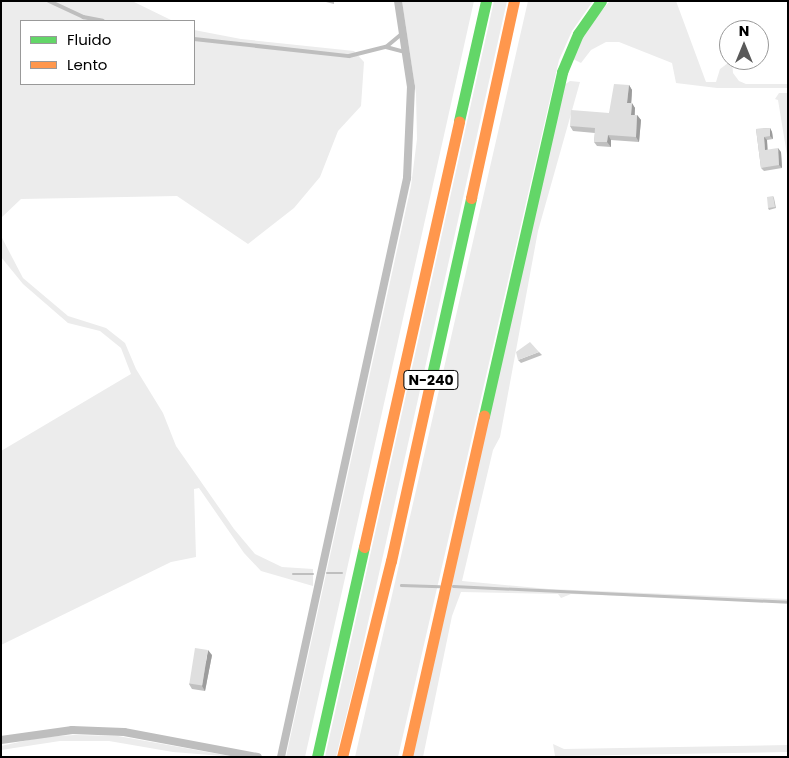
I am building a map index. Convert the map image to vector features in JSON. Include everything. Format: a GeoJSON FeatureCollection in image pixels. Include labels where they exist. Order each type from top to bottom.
{"type":"FeatureCollection","features":[{"type":"Feature","properties":{"kind":"main road","name":"N-240"},"geometry":{"type":"LineString","coordinates":[[317,757],[486,1]]}},
{"type":"Feature","properties":{"kind":"main road","name":"N-240"},"geometry":{"type":"LineString","coordinates":[[342,757],[390,561],[514,1]]}},
{"type":"Feature","properties":{"kind":"main road"},"geometry":{"type":"LineString","coordinates":[[407,757],[562,72],[578,34],[601,1]]}},
{"type":"Feature","properties":{"kind":"street"},"geometry":{"type":"LineString","coordinates":[[281,757],[407,178],[412,87],[408,52],[398,1]]}},
{"type":"Feature","properties":{"kind":"street"},"geometry":{"type":"LineString","coordinates":[[1,740],[72,730],[124,732],[258,757]]}},
{"type":"Feature","properties":{"kind":"lane"},"geometry":{"type":"LineString","coordinates":[[49,1],[83,17],[98,20]]}},
{"type":"Feature","properties":{"kind":"lane"},"geometry":{"type":"LineString","coordinates":[[195,39],[349,56],[386,47],[404,32]]}},
{"type":"Feature","properties":{"kind":"lane"},"geometry":{"type":"LineString","coordinates":[[386,47],[408,52]]}},
{"type":"Feature","properties":{"kind":"shaded area"},"geometry":{"type":"Polygon","coordinates":[[[1,1],[132,1],[171,20],[20,20],[20,85],[195,85],[195,30],[241,39],[354,51],[364,62],[361,106],[338,131],[320,177],[294,208],[248,244],[177,196],[21,199],[1,218],[1,1]]]}},
{"type":"Feature","properties":{"kind":"shaded area"},"geometry":{"type":"Polygon","coordinates":[[[402,1],[474,1],[305,757],[286,757],[411,186],[417,139],[416,94],[402,1]]]}},
{"type":"Feature","properties":{"kind":"shaded area"},"geometry":{"type":"Polygon","coordinates":[[[494,1],[507,1],[355,681],[336,757],[325,757],[494,1]]]}},
{"type":"Feature","properties":{"kind":"shaded area"},"geometry":{"type":"Polygon","coordinates":[[[528,1],[593,1],[572,31],[559,60],[398,757],[355,757],[528,1]]]}},
{"type":"Feature","properties":{"kind":"shaded area"},"geometry":{"type":"Polygon","coordinates":[[[610,1],[676,1],[706,82],[716,82],[720,70],[733,70],[739,81],[746,84],[788,84],[788,88],[717,88],[676,83],[672,63],[619,42],[606,42],[591,50],[581,63],[573,59],[589,25],[610,1]]]}},
{"type":"Feature","properties":{"kind":"shaded area"},"geometry":{"type":"Polygon","coordinates":[[[570,81],[580,82],[538,231],[500,437],[493,450],[462,581],[549,589],[788,599],[788,602],[571,594],[561,598],[558,594],[461,592],[452,616],[423,757],[412,757],[564,85],[570,81]]]}},
{"type":"Feature","properties":{"kind":"shaded area"},"geometry":{"type":"Polygon","coordinates":[[[779,93],[788,93],[788,161],[778,100],[775,99],[779,93]]]}},
{"type":"Feature","properties":{"kind":"shaded area"},"geometry":{"type":"Polygon","coordinates":[[[1,236],[23,278],[68,316],[106,328],[125,343],[136,369],[163,413],[176,446],[234,529],[255,554],[282,567],[313,569],[313,586],[261,571],[244,553],[199,488],[194,489],[196,557],[171,562],[1,645],[1,451],[131,374],[121,348],[100,331],[68,323],[23,284],[1,257],[1,236]]]}},
{"type":"Feature","properties":{"kind":"shaded area"},"geometry":{"type":"Polygon","coordinates":[[[75,735],[118,736],[235,757],[173,752],[109,741],[60,741],[1,750],[1,746],[42,737],[75,735]]]}},
{"type":"Feature","properties":{"kind":"shaded area"},"geometry":{"type":"Polygon","coordinates":[[[553,744],[564,749],[788,745],[788,752],[555,756],[553,744]]]}},
{"type":"Feature","properties":{"kind":"building"},"geometry":{"type":"Polygon","coordinates":[[[614,84],[629,85],[627,103],[632,103],[631,115],[637,115],[636,137],[608,135],[607,142],[594,142],[595,128],[570,126],[571,110],[609,113],[614,84]]]}},
{"type":"Feature","properties":{"kind":"building"},"geometry":{"type":"Polygon","coordinates":[[[770,128],[770,136],[764,137],[765,150],[778,148],[779,165],[761,168],[756,129],[770,128]]]}},
{"type":"Feature","properties":{"kind":"building"},"geometry":{"type":"Polygon","coordinates":[[[773,196],[775,207],[768,208],[767,197],[773,196]]]}},
{"type":"Feature","properties":{"kind":"building"},"geometry":{"type":"Polygon","coordinates":[[[530,342],[539,352],[518,360],[516,352],[530,342]]]}},
{"type":"Feature","properties":{"kind":"building"},"geometry":{"type":"Polygon","coordinates":[[[195,648],[208,650],[202,686],[189,684],[195,648]]]}},
{"type":"Feature","properties":{"kind":"waterway"},"geometry":{"type":"LineString","coordinates":[[327,573],[342,573]]}},
{"type":"Feature","properties":{"kind":"waterway"},"geometry":{"type":"LineString","coordinates":[[293,574],[313,574]]}},
{"type":"Feature","properties":{"kind":"waterway"},"geometry":{"type":"LineString","coordinates":[[401,585],[439,586]]}},
{"type":"Feature","properties":{"kind":"waterway"},"geometry":{"type":"LineString","coordinates":[[453,586],[788,602]]}},
{"type":"Feature","properties":{"kind":"traffic: fast"},"geometry":{"type":"LineString","coordinates":[[459,121],[486,1]]}},
{"type":"Feature","properties":{"kind":"traffic: fast"},"geometry":{"type":"LineString","coordinates":[[484,416],[562,72],[578,34],[601,1]]}},
{"type":"Feature","properties":{"kind":"traffic: fast"},"geometry":{"type":"LineString","coordinates":[[429,388],[471,198]]}},
{"type":"Feature","properties":{"kind":"traffic: fast"},"geometry":{"type":"LineString","coordinates":[[317,757],[364,547]]}},
{"type":"Feature","properties":{"kind":"traffic: slow"},"geometry":{"type":"LineString","coordinates":[[471,198],[514,1]]}},
{"type":"Feature","properties":{"kind":"traffic: slow"},"geometry":{"type":"LineString","coordinates":[[364,547],[459,121]]}},
{"type":"Feature","properties":{"kind":"traffic: slow"},"geometry":{"type":"LineString","coordinates":[[342,757],[391,561],[429,388]]}},
{"type":"Feature","properties":{"kind":"traffic: slow"},"geometry":{"type":"LineString","coordinates":[[407,757],[484,416]]}}]}
